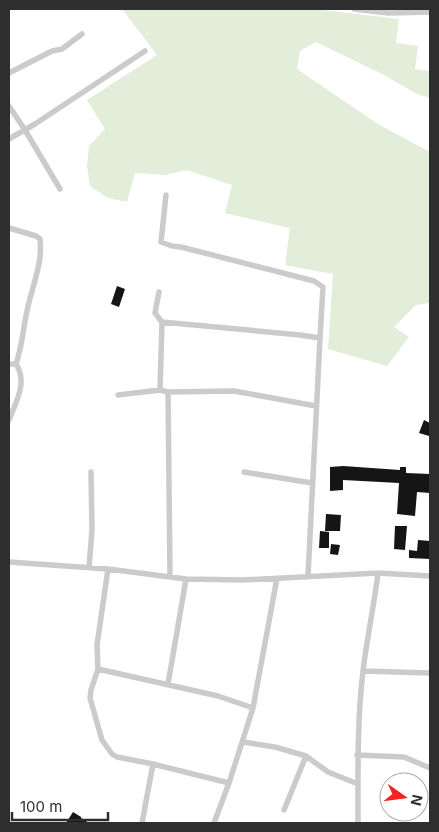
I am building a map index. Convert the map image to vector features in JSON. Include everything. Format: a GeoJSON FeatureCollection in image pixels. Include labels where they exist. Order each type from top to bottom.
{"type":"FeatureCollection","features":[{"type":"Feature","properties":{"kind":"street"},"geometry":{"type":"LineString","coordinates":[[354,9],[388,13],[430,12]]}},
{"type":"Feature","properties":{"kind":"street"},"geometry":{"type":"LineString","coordinates":[[9,74],[52,51],[62,49],[82,34]]}},
{"type":"Feature","properties":{"kind":"street"},"geometry":{"type":"LineString","coordinates":[[9,139],[145,51]]}},
{"type":"Feature","properties":{"kind":"street"},"geometry":{"type":"LineString","coordinates":[[9,106],[60,189]]}},
{"type":"Feature","properties":{"kind":"street"},"geometry":{"type":"LineString","coordinates":[[166,195],[161,242],[314,280],[322,287],[308,576]]}},
{"type":"Feature","properties":{"kind":"street"},"geometry":{"type":"LineString","coordinates":[[9,228],[36,236],[40,239],[41,248],[38,271],[27,309],[16,364],[21,372],[19,395],[9,420]]}},
{"type":"Feature","properties":{"kind":"street"},"geometry":{"type":"LineString","coordinates":[[159,292],[155,313],[162,322],[160,390]]}},
{"type":"Feature","properties":{"kind":"street"},"geometry":{"type":"LineString","coordinates":[[162,322],[320,338]]}},
{"type":"Feature","properties":{"kind":"street"},"geometry":{"type":"LineString","coordinates":[[9,364],[16,364]]}},
{"type":"Feature","properties":{"kind":"street"},"geometry":{"type":"LineString","coordinates":[[118,395],[160,390],[168,392],[234,391],[316,406]]}},
{"type":"Feature","properties":{"kind":"street"},"geometry":{"type":"LineString","coordinates":[[168,392],[170,576]]}},
{"type":"Feature","properties":{"kind":"street"},"geometry":{"type":"LineString","coordinates":[[89,568],[92,530],[92,472]]}},
{"type":"Feature","properties":{"kind":"street"},"geometry":{"type":"LineString","coordinates":[[244,472],[312,483]]}},
{"type":"Feature","properties":{"kind":"street"},"geometry":{"type":"LineString","coordinates":[[9,562],[108,569],[186,579],[242,580],[378,573],[430,576]]}},
{"type":"Feature","properties":{"kind":"street"},"geometry":{"type":"LineString","coordinates":[[108,569],[97,645],[98,669],[90,698],[102,740],[107,748],[117,757],[153,764],[229,784]]}},
{"type":"Feature","properties":{"kind":"street"},"geometry":{"type":"LineString","coordinates":[[358,823],[357,755],[363,671],[378,573]]}},
{"type":"Feature","properties":{"kind":"street"},"geometry":{"type":"LineString","coordinates":[[214,823],[229,784],[253,708],[277,578]]}},
{"type":"Feature","properties":{"kind":"street"},"geometry":{"type":"LineString","coordinates":[[168,684],[186,579]]}},
{"type":"Feature","properties":{"kind":"street"},"geometry":{"type":"LineString","coordinates":[[98,669],[218,696],[253,708]]}},
{"type":"Feature","properties":{"kind":"street"},"geometry":{"type":"LineString","coordinates":[[363,671],[430,672]]}},
{"type":"Feature","properties":{"kind":"street"},"geometry":{"type":"LineString","coordinates":[[242,742],[306,756],[328,772],[358,784]]}},
{"type":"Feature","properties":{"kind":"street"},"geometry":{"type":"LineString","coordinates":[[357,755],[404,757],[430,768]]}},
{"type":"Feature","properties":{"kind":"street"},"geometry":{"type":"LineString","coordinates":[[284,810],[306,756]]}},
{"type":"Feature","properties":{"kind":"street"},"geometry":{"type":"LineString","coordinates":[[142,823],[153,764]]}},
{"type":"Feature","properties":{"kind":"green space"},"geometry":{"type":"Polygon","coordinates":[[[122,9],[315,9],[399,19],[396,43],[418,46],[415,69],[430,71],[430,98],[417,94],[384,75],[316,42],[300,51],[297,69],[378,124],[430,152],[430,303],[416,305],[394,327],[409,337],[387,366],[328,349],[333,274],[285,265],[290,228],[225,213],[232,185],[187,170],[165,175],[135,173],[127,202],[108,198],[90,186],[87,166],[89,146],[105,129],[87,100],[157,55],[122,9]]]}},
{"type":"Feature","properties":{"kind":"building"},"geometry":{"type":"Polygon","coordinates":[[[117,286],[125,289],[119,307],[111,304],[117,286]]]}},
{"type":"Feature","properties":{"kind":"building"},"geometry":{"type":"Polygon","coordinates":[[[424,420],[430,423],[429,436],[419,433],[424,420]]]}},
{"type":"Feature","properties":{"kind":"building"},"geometry":{"type":"Polygon","coordinates":[[[343,466],[400,470],[400,467],[406,467],[406,473],[430,474],[430,493],[417,492],[415,516],[397,514],[399,483],[343,480],[343,490],[330,491],[330,467],[343,466]]]}},
{"type":"Feature","properties":{"kind":"building"},"geometry":{"type":"Polygon","coordinates":[[[326,514],[341,515],[340,531],[325,531],[326,514]]]}},
{"type":"Feature","properties":{"kind":"building"},"geometry":{"type":"Polygon","coordinates":[[[395,526],[407,526],[405,550],[394,549],[395,526]]]}},
{"type":"Feature","properties":{"kind":"building"},"geometry":{"type":"Polygon","coordinates":[[[320,531],[329,532],[329,548],[319,548],[320,531]]]}},
{"type":"Feature","properties":{"kind":"building"},"geometry":{"type":"Polygon","coordinates":[[[418,540],[430,541],[430,559],[409,558],[409,550],[417,551],[418,540]]]}},
{"type":"Feature","properties":{"kind":"building"},"geometry":{"type":"Polygon","coordinates":[[[331,544],[340,545],[338,555],[330,554],[331,544]]]}},
{"type":"Feature","properties":{"kind":"building"},"geometry":{"type":"Polygon","coordinates":[[[73,812],[81,818],[89,823],[66,823],[73,812]]]}}]}
